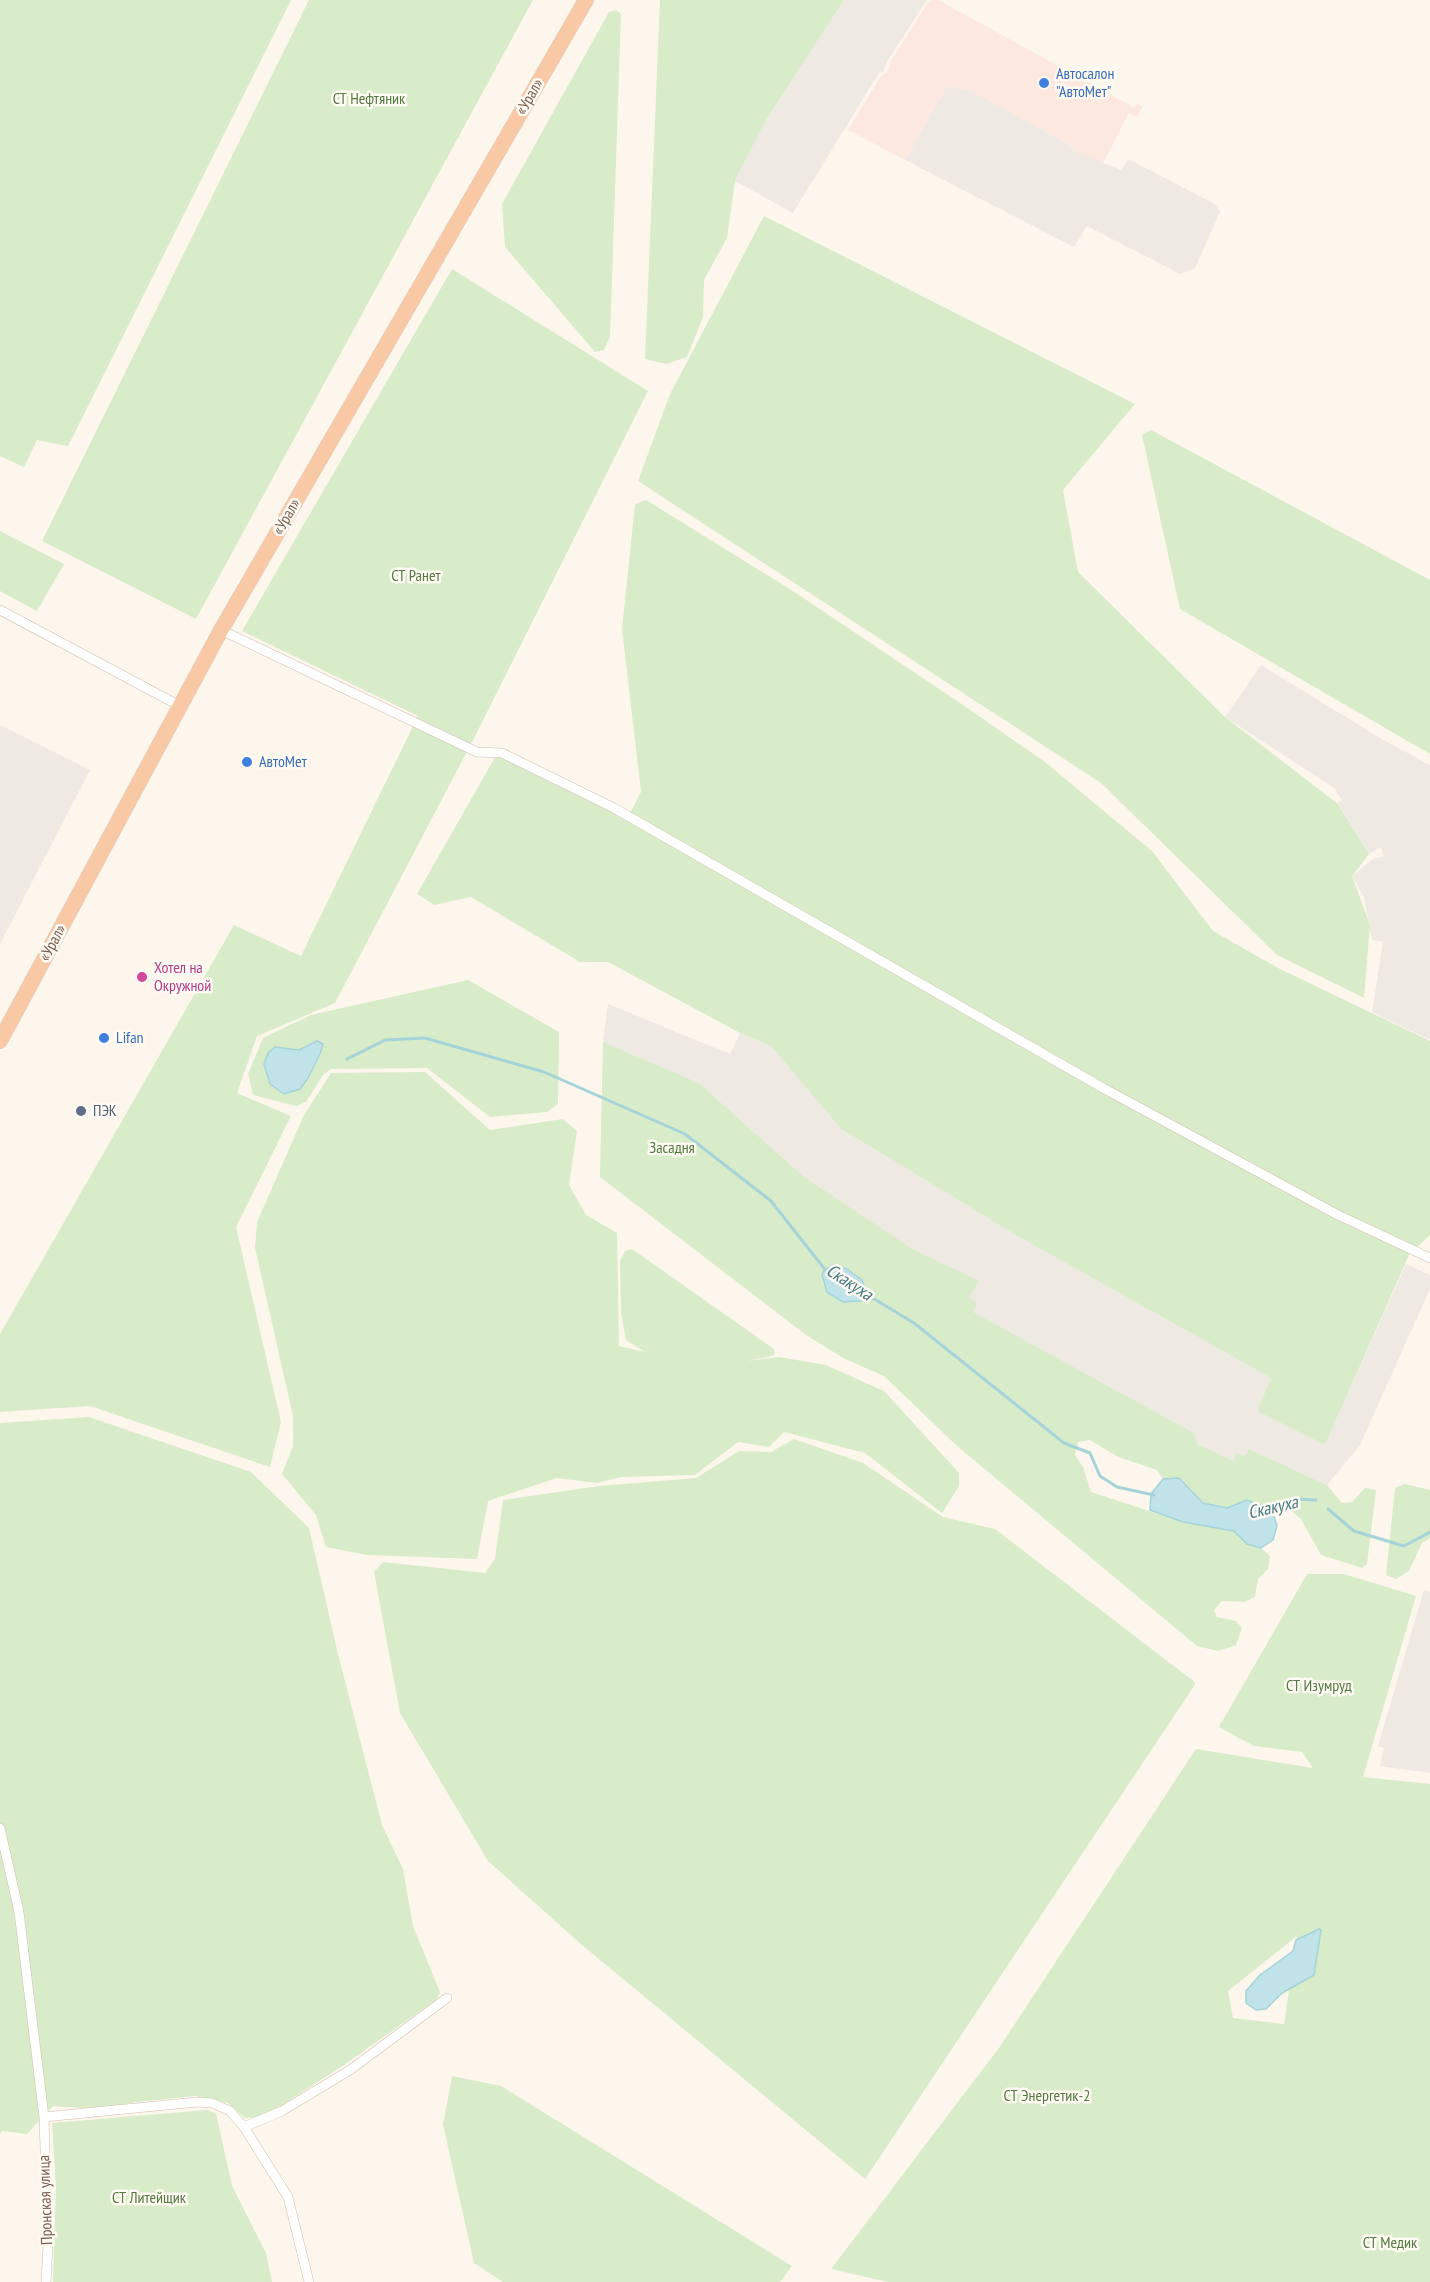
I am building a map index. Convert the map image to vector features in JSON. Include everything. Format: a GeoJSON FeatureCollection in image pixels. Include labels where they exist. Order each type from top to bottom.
{"type":"FeatureCollection","features":[{"type":"Feature","properties":{"kind":"highway","name":"«Урал»"},"geometry":{"type":"LineString","coordinates":[[0,1041],[222,630],[586,0]]}},
{"type":"Feature","properties":{"kind":"street"},"geometry":{"type":"LineString","coordinates":[[0,610],[180,706]]}},
{"type":"Feature","properties":{"kind":"street"},"geometry":{"type":"LineString","coordinates":[[222,630],[477,752],[502,753],[614,808],[1113,1094],[1336,1214],[1430,1258]]}},
{"type":"Feature","properties":{"kind":"street","name":"Пронская улица"},"geometry":{"type":"LineString","coordinates":[[0,1828],[19,1912],[44,2117],[48,2245],[46,2282]]}},
{"type":"Feature","properties":{"kind":"street"},"geometry":{"type":"LineString","coordinates":[[244,2127],[282,2111],[350,2070],[447,1998]]}},
{"type":"Feature","properties":{"kind":"street"},"geometry":{"type":"LineString","coordinates":[[44,2117],[197,2102],[212,2103],[230,2111],[244,2127],[288,2197],[309,2282]]}},
{"type":"Feature","properties":{"kind":"shaded area"},"geometry":{"type":"Polygon","coordinates":[[[844,0],[927,0],[888,60],[883,73],[880,71],[793,213],[735,181],[766,120],[844,0]]]}},
{"type":"Feature","properties":{"kind":"shaded area"},"geometry":{"type":"Polygon","coordinates":[[[938,0],[1133,107],[1137,103],[1143,106],[1137,117],[1129,113],[1103,163],[1075,151],[1070,145],[1021,118],[947,86],[905,160],[848,130],[881,76],[888,72],[890,62],[927,4],[938,0]]]}},
{"type":"Feature","properties":{"kind":"shaded area"},"geometry":{"type":"Polygon","coordinates":[[[947,86],[973,92],[1070,145],[1075,151],[1121,170],[1128,159],[1215,204],[1220,212],[1195,268],[1180,274],[1087,226],[1074,247],[905,160],[947,86]]]}},
{"type":"Feature","properties":{"kind":"shaded area"},"geometry":{"type":"Polygon","coordinates":[[[1261,665],[1380,738],[1430,765],[1430,1040],[1372,1012],[1383,942],[1372,940],[1364,897],[1352,876],[1373,859],[1384,856],[1381,847],[1369,854],[1338,803],[1342,800],[1334,788],[1225,717],[1261,665]]]}},
{"type":"Feature","properties":{"kind":"shaded area"},"geometry":{"type":"Polygon","coordinates":[[[0,725],[90,770],[0,944],[0,725]]]}},
{"type":"Feature","properties":{"kind":"shaded area"},"geometry":{"type":"Polygon","coordinates":[[[608,1004],[730,1054],[740,1033],[771,1046],[841,1129],[1021,1238],[1271,1378],[1257,1411],[1325,1445],[1406,1264],[1430,1275],[1430,1289],[1360,1445],[1327,1485],[1249,1449],[1246,1457],[1234,1461],[1197,1444],[1194,1433],[972,1312],[969,1298],[978,1281],[913,1249],[803,1176],[699,1083],[603,1042],[608,1004]]]}},
{"type":"Feature","properties":{"kind":"shaded area"},"geometry":{"type":"Polygon","coordinates":[[[1424,1590],[1430,1592],[1430,1773],[1380,1766],[1384,1748],[1378,1746],[1424,1590]]]}},
{"type":"Feature","properties":{"kind":"green space"},"geometry":{"type":"Polygon","coordinates":[[[0,0],[291,0],[68,446],[37,440],[24,467],[0,456],[0,0]]]}},
{"type":"Feature","properties":{"kind":"green space","name":"СТ Нефтяник"},"geometry":{"type":"Polygon","coordinates":[[[309,0],[533,0],[196,619],[42,541],[309,0]]]}},
{"type":"Feature","properties":{"kind":"green space"},"geometry":{"type":"Polygon","coordinates":[[[660,0],[844,0],[766,120],[735,181],[727,238],[704,280],[703,317],[687,357],[666,364],[645,359],[660,0]]]}},
{"type":"Feature","properties":{"kind":"green space"},"geometry":{"type":"Polygon","coordinates":[[[616,10],[621,14],[610,337],[604,350],[595,352],[505,247],[502,204],[609,12],[616,10]]]}},
{"type":"Feature","properties":{"kind":"green space"},"geometry":{"type":"Polygon","coordinates":[[[764,216],[1135,404],[1063,490],[1078,572],[1225,717],[1338,804],[1369,854],[1352,876],[1370,925],[1364,998],[1277,955],[1101,783],[638,481],[670,394],[764,216]]]}},
{"type":"Feature","properties":{"kind":"green space","name":"СТ Ранет"},"geometry":{"type":"Polygon","coordinates":[[[452,269],[648,391],[473,740],[335,1003],[257,1036],[237,1093],[291,1116],[236,1227],[281,1422],[270,1467],[90,1406],[0,1412],[0,1334],[234,925],[301,956],[418,716],[242,631],[452,269]]]}},
{"type":"Feature","properties":{"kind":"green space"},"geometry":{"type":"Polygon","coordinates":[[[1151,430],[1430,580],[1430,754],[1180,609],[1142,435],[1151,430]]]}},
{"type":"Feature","properties":{"kind":"green space"},"geometry":{"type":"Polygon","coordinates":[[[646,500],[793,591],[1045,762],[1152,851],[1213,931],[1278,968],[1430,1041],[1430,1235],[1409,1255],[1325,1445],[1257,1411],[1271,1378],[1021,1238],[841,1129],[771,1046],[740,1033],[608,962],[580,962],[471,897],[434,905],[417,894],[494,759],[501,754],[628,817],[641,792],[622,629],[635,504],[646,500]]]}},
{"type":"Feature","properties":{"kind":"green space"},"geometry":{"type":"Polygon","coordinates":[[[0,531],[64,564],[37,611],[0,591],[0,531]]]}},
{"type":"Feature","properties":{"kind":"green space"},"geometry":{"type":"Polygon","coordinates":[[[468,980],[559,1032],[558,1104],[547,1112],[490,1117],[427,1068],[331,1069],[323,1075],[306,1102],[296,1106],[253,1095],[248,1074],[263,1038],[311,1015],[468,980]],[[275,1047],[284,1094],[301,1089],[308,1078],[299,1050],[275,1047]]]}},
{"type":"Feature","properties":{"kind":"green space","name":"Засадня"},"geometry":{"type":"Polygon","coordinates":[[[603,1042],[699,1083],[803,1176],[913,1249],[979,1281],[969,1298],[977,1303],[973,1312],[1194,1433],[1197,1444],[1234,1461],[1236,1453],[1245,1456],[1249,1449],[1327,1485],[1342,1503],[1352,1502],[1365,1488],[1376,1490],[1367,1564],[1362,1568],[1321,1555],[1301,1519],[1289,1509],[1272,1510],[1247,1500],[1227,1508],[1203,1503],[1179,1478],[1163,1479],[1157,1470],[1118,1457],[1090,1440],[1078,1442],[1075,1455],[1083,1467],[1091,1492],[1183,1522],[1234,1531],[1247,1544],[1261,1548],[1270,1556],[1268,1569],[1258,1579],[1255,1597],[1244,1602],[1222,1601],[1214,1610],[1217,1617],[1236,1621],[1242,1628],[1236,1645],[1218,1651],[1197,1646],[957,1446],[884,1376],[845,1359],[806,1335],[600,1177],[603,1042]]]}},
{"type":"Feature","properties":{"kind":"green space"},"geometry":{"type":"Polygon","coordinates":[[[425,1072],[490,1130],[563,1119],[577,1131],[569,1185],[586,1215],[617,1233],[619,1346],[645,1352],[626,1340],[621,1313],[620,1261],[625,1251],[632,1249],[774,1349],[775,1354],[772,1356],[746,1361],[779,1357],[826,1365],[884,1391],[959,1473],[959,1486],[942,1513],[865,1453],[784,1432],[769,1447],[738,1442],[695,1475],[621,1477],[597,1483],[557,1478],[488,1501],[477,1559],[367,1555],[326,1547],[316,1515],[282,1474],[293,1446],[293,1416],[255,1248],[257,1222],[304,1115],[331,1073],[425,1072]]]}},
{"type":"Feature","properties":{"kind":"green space"},"geometry":{"type":"Polygon","coordinates":[[[89,1417],[251,1472],[309,1528],[338,1654],[382,1825],[403,1869],[413,1926],[440,1992],[437,1999],[344,2065],[279,2107],[257,2117],[245,2118],[228,2103],[195,2096],[94,2109],[53,2106],[27,2134],[2,2131],[0,2134],[0,1423],[89,1417]]]}},
{"type":"Feature","properties":{"kind":"green space"},"geometry":{"type":"Polygon","coordinates":[[[794,1439],[863,1463],[943,1517],[995,1529],[1196,1683],[865,2179],[582,1945],[488,1861],[400,1713],[374,1572],[383,1562],[485,1573],[495,1559],[503,1500],[599,1486],[696,1478],[739,1451],[771,1452],[794,1439]]]}},
{"type":"Feature","properties":{"kind":"green space"},"geometry":{"type":"Polygon","coordinates":[[[1405,1484],[1430,1490],[1430,1538],[1422,1543],[1409,1571],[1396,1579],[1386,1575],[1395,1488],[1405,1484]]]}},
{"type":"Feature","properties":{"kind":"green space"},"geometry":{"type":"Polygon","coordinates":[[[1307,1574],[1344,1574],[1416,1596],[1363,1777],[1430,1784],[1430,2282],[888,2282],[831,2269],[999,2048],[1196,1749],[1313,1768],[1302,1752],[1254,1746],[1219,1727],[1307,1574]],[[1297,1936],[1228,1991],[1233,2018],[1284,2024],[1297,1936]]]}},
{"type":"Feature","properties":{"kind":"green space"},"geometry":{"type":"Polygon","coordinates":[[[452,2076],[501,2086],[792,2266],[780,2282],[503,2282],[474,2263],[443,2125],[452,2076]]]}},
{"type":"Feature","properties":{"kind":"green space","name":"СТ Литейщик"},"geometry":{"type":"Polygon","coordinates":[[[207,2110],[216,2113],[232,2186],[266,2253],[272,2282],[53,2282],[56,2187],[52,2123],[207,2110]]]}},
{"type":"Feature","properties":{"kind":"water"},"geometry":{"type":"Polygon","coordinates":[[[317,1041],[323,1044],[320,1054],[300,1089],[284,1094],[270,1084],[264,1064],[268,1053],[275,1047],[299,1050],[317,1041]]]}},
{"type":"Feature","properties":{"kind":"water"},"geometry":{"type":"Polygon","coordinates":[[[834,1265],[847,1269],[862,1280],[867,1293],[861,1301],[843,1302],[827,1292],[822,1275],[824,1270],[834,1265]]]}},
{"type":"Feature","properties":{"kind":"water"},"geometry":{"type":"Polygon","coordinates":[[[1179,1478],[1203,1503],[1227,1508],[1247,1500],[1272,1510],[1277,1526],[1273,1540],[1261,1548],[1247,1544],[1234,1531],[1183,1522],[1150,1510],[1151,1494],[1163,1479],[1179,1478]]]}},
{"type":"Feature","properties":{"kind":"water"},"geometry":{"type":"Polygon","coordinates":[[[1321,1930],[1314,1975],[1282,1993],[1266,2009],[1256,2010],[1246,2003],[1246,1991],[1260,1975],[1293,1951],[1296,1940],[1321,1930]]]}},
{"type":"Feature","properties":{"kind":"waterway","name":"Скакуха"},"geometry":{"type":"LineString","coordinates":[[347,1059],[385,1040],[425,1038],[544,1072],[685,1134],[771,1201],[827,1272]]}},
{"type":"Feature","properties":{"kind":"waterway","name":"Скакуха"},"geometry":{"type":"LineString","coordinates":[[863,1294],[914,1323],[1064,1443],[1090,1453],[1100,1476],[1117,1487],[1154,1495]]}},
{"type":"Feature","properties":{"kind":"waterway","name":"Скакуха"},"geometry":{"type":"LineString","coordinates":[[1270,1511],[1295,1499],[1316,1500]]}},
{"type":"Feature","properties":{"kind":"waterway","name":"Скакуха"},"geometry":{"type":"LineString","coordinates":[[1328,1509],[1354,1531],[1404,1546],[1430,1532]]}},
{"type":"Feature","properties":{"kind":"place","name":"Автосалон \"АвтоМет\""},"geometry":{"type":"Point","coordinates":[1044,83]}},
{"type":"Feature","properties":{"kind":"place","name":"АвтоМет"},"geometry":{"type":"Point","coordinates":[247,762]}},
{"type":"Feature","properties":{"kind":"place","name":"Хотел на Окружной"},"geometry":{"type":"Point","coordinates":[142,977]}},
{"type":"Feature","properties":{"kind":"place","name":"Lifan"},"geometry":{"type":"Point","coordinates":[104,1038]}},
{"type":"Feature","properties":{"kind":"place","name":"ПЭК"},"geometry":{"type":"Point","coordinates":[81,1111]}},
{"type":"Feature","properties":{"kind":"park label","name":"СТ Изумруд"},"geometry":{"type":"Point","coordinates":[1319,1686]}},
{"type":"Feature","properties":{"kind":"park label","name":"СТ Энергетик-2"},"geometry":{"type":"Point","coordinates":[1047,2096]}},
{"type":"Feature","properties":{"kind":"park label","name":"СТ Медик"},"geometry":{"type":"Point","coordinates":[1390,2243]}}]}
